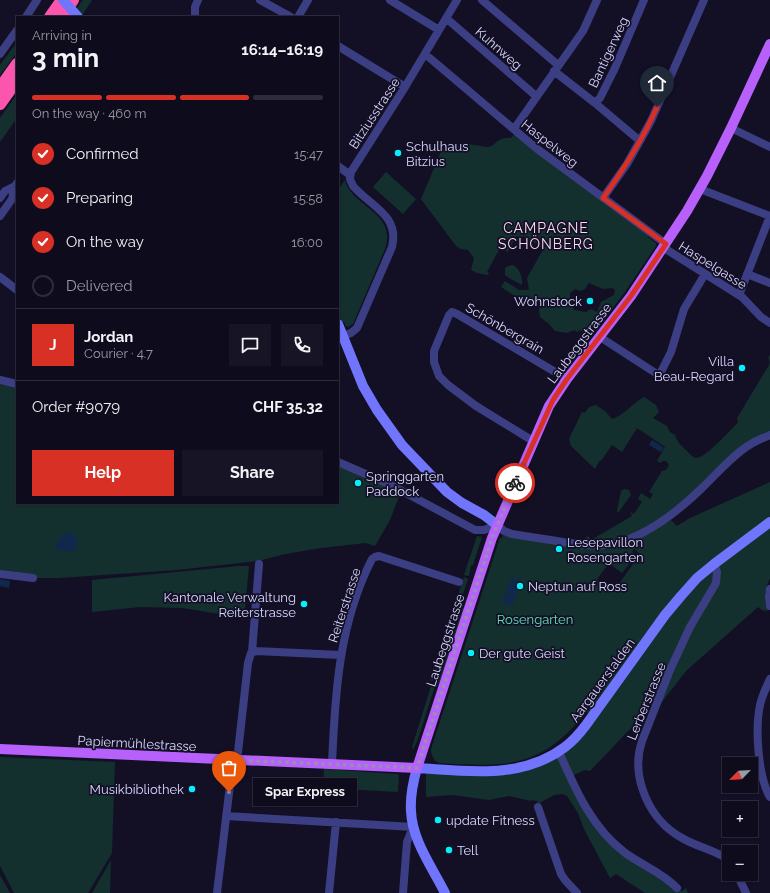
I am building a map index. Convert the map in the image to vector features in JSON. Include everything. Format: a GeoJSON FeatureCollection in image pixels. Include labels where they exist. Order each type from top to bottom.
{"type":"FeatureCollection","features":[{"type":"Feature","properties":{"kind":"highway"},"geometry":{"type":"LineString","coordinates":[[51,16],[62,0]]}},
{"type":"Feature","properties":{"kind":"highway"},"geometry":{"type":"LineString","coordinates":[[62,16],[73,0]]}},
{"type":"Feature","properties":{"kind":"highway"},"geometry":{"type":"LineString","coordinates":[[0,88],[16,65]]}},
{"type":"Feature","properties":{"kind":"highway"},"geometry":{"type":"LineString","coordinates":[[0,104],[16,81]]}},
{"type":"Feature","properties":{"kind":"main road"},"geometry":{"type":"LineString","coordinates":[[62,0],[77,16]]}},
{"type":"Feature","properties":{"kind":"main road","name":"Laubeggstrasse"},"geometry":{"type":"LineString","coordinates":[[417,768],[490,545],[549,406],[567,379],[631,296],[665,246],[700,189],[731,128],[770,44]]}},
{"type":"Feature","properties":{"kind":"main road"},"geometry":{"type":"LineString","coordinates":[[339,326],[363,386],[377,410],[402,445],[447,492],[462,503],[484,515],[497,526]]}},
{"type":"Feature","properties":{"kind":"main road","name":"Aargauerstalden"},"geometry":{"type":"LineString","coordinates":[[417,768],[483,772],[502,771],[529,765],[559,752],[574,739],[586,725],[665,615],[697,578],[770,522]]}},
{"type":"Feature","properties":{"kind":"main road","name":"Papiermühlestrasse"},"geometry":{"type":"LineString","coordinates":[[0,749],[417,768]]}},
{"type":"Feature","properties":{"kind":"main road"},"geometry":{"type":"LineString","coordinates":[[417,768],[413,783],[411,804],[413,827],[445,893]]}},
{"type":"Feature","properties":{"kind":"street"},"geometry":{"type":"LineString","coordinates":[[27,16],[37,0]]}},
{"type":"Feature","properties":{"kind":"street"},"geometry":{"type":"LineString","coordinates":[[195,16],[195,7],[198,0]]}},
{"type":"Feature","properties":{"kind":"street"},"geometry":{"type":"LineString","coordinates":[[260,0],[289,16]]}},
{"type":"Feature","properties":{"kind":"street"},"geometry":{"type":"LineString","coordinates":[[299,16],[308,0]]}},
{"type":"Feature","properties":{"kind":"street"},"geometry":{"type":"LineString","coordinates":[[390,0],[439,30]]}},
{"type":"Feature","properties":{"kind":"street","name":"Bitziusstrasse"},"geometry":{"type":"LineString","coordinates":[[350,175],[457,0]]}},
{"type":"Feature","properties":{"kind":"street"},"geometry":{"type":"LineString","coordinates":[[482,0],[595,103]]}},
{"type":"Feature","properties":{"kind":"street","name":"Bantigerweg"},"geometry":{"type":"LineString","coordinates":[[640,141],[595,103],[600,98],[644,0]]}},
{"type":"Feature","properties":{"kind":"street"},"geometry":{"type":"LineString","coordinates":[[603,198],[627,164],[651,121],[704,0]]}},
{"type":"Feature","properties":{"kind":"street"},"geometry":{"type":"LineString","coordinates":[[514,129],[583,31],[594,1]]}},
{"type":"Feature","properties":{"kind":"street","name":"Kuhnweg"},"geometry":{"type":"LineString","coordinates":[[446,18],[536,96]]}},
{"type":"Feature","properties":{"kind":"street"},"geometry":{"type":"LineString","coordinates":[[0,54],[16,31]]}},
{"type":"Feature","properties":{"kind":"street"},"geometry":{"type":"LineString","coordinates":[[339,47],[405,87]]}},
{"type":"Feature","properties":{"kind":"street","name":"Haspelweg"},"geometry":{"type":"LineString","coordinates":[[425,54],[514,129],[665,246]]}},
{"type":"Feature","properties":{"kind":"street"},"geometry":{"type":"LineString","coordinates":[[731,128],[770,147]]}},
{"type":"Feature","properties":{"kind":"street"},"geometry":{"type":"LineString","coordinates":[[339,167],[350,175],[350,181],[354,188],[382,212],[390,221],[394,234],[392,247],[357,328],[351,333],[343,336]]}},
{"type":"Feature","properties":{"kind":"street"},"geometry":{"type":"LineString","coordinates":[[0,198],[5,191],[16,185]]}},
{"type":"Feature","properties":{"kind":"street"},"geometry":{"type":"LineString","coordinates":[[0,216],[13,197],[16,185]]}},
{"type":"Feature","properties":{"kind":"street"},"geometry":{"type":"LineString","coordinates":[[700,189],[770,216],[739,295]]}},
{"type":"Feature","properties":{"kind":"street","name":"Haspelgasse"},"geometry":{"type":"LineString","coordinates":[[665,246],[705,274],[739,295],[768,322]]}},
{"type":"Feature","properties":{"kind":"street"},"geometry":{"type":"LineString","coordinates":[[600,337],[657,374],[660,374],[671,352],[684,309],[705,274]]}},
{"type":"Feature","properties":{"kind":"street"},"geometry":{"type":"LineString","coordinates":[[747,274],[770,283]]}},
{"type":"Feature","properties":{"kind":"street"},"geometry":{"type":"LineString","coordinates":[[0,278],[16,289]]}},
{"type":"Feature","properties":{"kind":"street","name":"Schönbergrain"},"geometry":{"type":"LineString","coordinates":[[533,441],[476,406],[448,385],[439,376],[434,362],[434,350],[446,322],[451,313],[455,312],[567,379]]}},
{"type":"Feature","properties":{"kind":"street"},"geometry":{"type":"LineString","coordinates":[[0,380],[16,384]]}},
{"type":"Feature","properties":{"kind":"street"},"geometry":{"type":"LineString","coordinates":[[339,462],[391,485],[475,530],[484,530],[497,526],[512,534],[593,545],[606,545],[621,541],[652,528],[664,521],[692,498],[741,451],[751,444],[770,435]]}},
{"type":"Feature","properties":{"kind":"street","name":"Reiterstrasse"},"geometry":{"type":"LineString","coordinates":[[332,764],[335,698],[340,655],[353,605],[371,561],[375,557],[379,556],[459,582]]}},
{"type":"Feature","properties":{"kind":"street"},"geometry":{"type":"LineString","coordinates":[[217,893],[226,816],[248,662],[249,656],[252,652],[260,564]]}},
{"type":"Feature","properties":{"kind":"street","name":"Lerberstrasse"},"geometry":{"type":"LineString","coordinates":[[714,564],[717,572],[716,583],[694,620],[670,670],[642,741],[638,761],[640,778],[646,800],[660,821],[670,831],[682,839],[722,856]]}},
{"type":"Feature","properties":{"kind":"street"},"geometry":{"type":"LineString","coordinates":[[0,574],[33,578]]}},
{"type":"Feature","properties":{"kind":"street"},"geometry":{"type":"LineString","coordinates":[[770,589],[770,606]]}},
{"type":"Feature","properties":{"kind":"street","name":"Reiterstrasse"},"geometry":{"type":"LineString","coordinates":[[252,652],[258,651],[340,655]]}},
{"type":"Feature","properties":{"kind":"street"},"geometry":{"type":"LineString","coordinates":[[770,679],[760,706],[758,742],[764,784],[770,798]]}},
{"type":"Feature","properties":{"kind":"street"},"geometry":{"type":"LineString","coordinates":[[559,752],[578,793],[601,829],[622,851],[637,862],[663,876],[677,888]]}},
{"type":"Feature","properties":{"kind":"street"},"geometry":{"type":"LineString","coordinates":[[538,807],[561,874],[577,893]]}},
{"type":"Feature","properties":{"kind":"street"},"geometry":{"type":"LineString","coordinates":[[226,816],[413,827],[406,842],[402,893]]}},
{"type":"Feature","properties":{"kind":"street"},"geometry":{"type":"LineString","coordinates":[[330,893],[336,822]]}},
{"type":"Feature","properties":{"kind":"street"},"geometry":{"type":"LineString","coordinates":[[740,881],[746,893]]}},
{"type":"Feature","properties":{"kind":"green space"},"geometry":{"type":"Polygon","coordinates":[[[83,0],[92,0],[82,16],[71,16],[83,0]]]}},
{"type":"Feature","properties":{"kind":"green space"},"geometry":{"type":"Polygon","coordinates":[[[16,43],[16,53],[0,75],[0,65],[16,43]]]}},
{"type":"Feature","properties":{"kind":"green space"},"geometry":{"type":"Polygon","coordinates":[[[16,95],[16,119],[0,142],[0,118],[16,95]]]}},
{"type":"Feature","properties":{"kind":"green space"},"geometry":{"type":"Polygon","coordinates":[[[515,134],[649,235],[648,237],[656,243],[656,246],[625,292],[590,338],[587,336],[587,333],[579,330],[578,332],[574,330],[567,333],[555,331],[540,317],[539,308],[541,305],[539,302],[529,305],[501,287],[505,281],[519,290],[529,290],[527,278],[544,248],[523,236],[521,238],[516,236],[508,252],[500,248],[487,272],[489,273],[488,275],[477,273],[471,270],[474,258],[468,250],[461,249],[456,246],[421,199],[445,142],[453,148],[461,144],[490,147],[500,140],[511,138],[515,134]],[[589,283],[585,289],[581,291],[575,289],[570,293],[574,310],[586,312],[591,309],[597,312],[601,302],[614,295],[615,290],[612,288],[603,289],[589,283]]]}},
{"type":"Feature","properties":{"kind":"green space"},"geometry":{"type":"Polygon","coordinates":[[[386,172],[416,199],[403,214],[373,187],[386,172]]]}},
{"type":"Feature","properties":{"kind":"green space"},"geometry":{"type":"Polygon","coordinates":[[[345,180],[349,189],[356,197],[380,218],[385,226],[387,237],[385,249],[353,324],[348,327],[344,322],[342,322],[339,315],[339,189],[345,180]]]}},
{"type":"Feature","properties":{"kind":"green space"},"geometry":{"type":"Polygon","coordinates":[[[513,265],[518,269],[522,279],[522,285],[505,275],[505,268],[513,265]]]}},
{"type":"Feature","properties":{"kind":"green space"},"geometry":{"type":"Polygon","coordinates":[[[770,362],[770,432],[652,525],[611,543],[579,542],[588,536],[591,540],[632,516],[630,512],[634,514],[642,502],[638,499],[641,493],[650,499],[653,494],[649,492],[662,471],[666,470],[669,465],[666,461],[660,463],[657,461],[665,447],[637,428],[622,452],[612,445],[595,469],[571,446],[569,439],[582,412],[585,413],[589,407],[596,405],[605,411],[612,419],[621,415],[644,397],[656,405],[659,412],[653,418],[667,426],[670,432],[675,435],[679,443],[692,456],[696,458],[700,457],[711,449],[737,424],[737,418],[770,362]]]}},
{"type":"Feature","properties":{"kind":"green space","name":"Springgarten Paddock"},"geometry":{"type":"Polygon","coordinates":[[[0,384],[16,388],[16,504],[339,504],[339,465],[400,494],[390,520],[375,546],[366,543],[321,548],[285,554],[258,561],[177,570],[59,578],[32,578],[0,573],[0,384]]]}},
{"type":"Feature","properties":{"kind":"green space","name":"Rosengarten"},"geometry":{"type":"Polygon","coordinates":[[[770,482],[770,578],[765,599],[768,611],[762,610],[758,607],[686,671],[662,702],[655,700],[653,701],[632,727],[590,771],[585,770],[567,778],[594,824],[676,891],[682,891],[686,888],[688,893],[645,893],[616,874],[610,878],[584,829],[578,813],[567,796],[563,794],[554,795],[538,804],[537,801],[509,796],[489,800],[452,795],[426,797],[426,769],[465,771],[545,759],[593,716],[586,712],[570,731],[554,745],[538,754],[521,760],[503,764],[484,765],[439,763],[433,757],[431,749],[500,538],[502,538],[503,535],[588,547],[653,530],[671,520],[677,526],[690,518],[770,482]],[[634,549],[632,552],[636,555],[622,573],[609,563],[597,579],[614,591],[640,554],[634,549]]]}},
{"type":"Feature","properties":{"kind":"green space"},"geometry":{"type":"Polygon","coordinates":[[[624,489],[629,490],[631,495],[618,513],[617,511],[621,491],[624,489]]]}},
{"type":"Feature","properties":{"kind":"green space"},"geometry":{"type":"Polygon","coordinates":[[[477,536],[482,537],[473,565],[471,565],[469,576],[464,575],[477,536]]]}},
{"type":"Feature","properties":{"kind":"green space"},"geometry":{"type":"Polygon","coordinates":[[[249,566],[245,609],[244,613],[237,618],[224,617],[220,614],[182,608],[140,607],[92,612],[92,580],[249,566]]]}},
{"type":"Feature","properties":{"kind":"green space"},"geometry":{"type":"Polygon","coordinates":[[[464,577],[468,579],[461,600],[457,598],[464,577]]]}},
{"type":"Feature","properties":{"kind":"green space"},"geometry":{"type":"Polygon","coordinates":[[[455,604],[460,605],[437,678],[430,681],[455,604]]]}},
{"type":"Feature","properties":{"kind":"green space"},"geometry":{"type":"Polygon","coordinates":[[[463,607],[464,609],[444,670],[440,681],[434,689],[413,750],[412,747],[431,686],[439,680],[463,607]]]}},
{"type":"Feature","properties":{"kind":"green space"},"geometry":{"type":"Polygon","coordinates":[[[0,757],[115,762],[112,853],[88,893],[14,893],[0,866],[0,757]]]}},
{"type":"Feature","properties":{"kind":"green space"},"geometry":{"type":"Polygon","coordinates":[[[324,769],[397,774],[399,775],[398,792],[323,788],[324,769]]]}},
{"type":"Feature","properties":{"kind":"green space"},"geometry":{"type":"Polygon","coordinates":[[[111,860],[110,893],[92,893],[111,860]]]}},
{"type":"Feature","properties":{"kind":"green space"},"geometry":{"type":"Polygon","coordinates":[[[0,875],[10,893],[0,893],[0,875]]]}},
{"type":"Feature","properties":{"kind":"water"},"geometry":{"type":"Polygon","coordinates":[[[652,440],[664,448],[661,452],[649,445],[652,440]]]}},
{"type":"Feature","properties":{"kind":"water"},"geometry":{"type":"Polygon","coordinates":[[[66,532],[70,532],[75,535],[76,538],[76,550],[72,552],[55,549],[59,539],[66,532]]]}},
{"type":"Feature","properties":{"kind":"water"},"geometry":{"type":"Polygon","coordinates":[[[513,577],[515,580],[520,579],[521,581],[512,606],[502,603],[511,578],[513,577]]]}},
{"type":"Feature","properties":{"kind":"water"},"geometry":{"type":"Polygon","coordinates":[[[0,579],[10,581],[9,588],[0,586],[0,579]]]}},
{"type":"Feature","properties":{"kind":"way so far"},"geometry":{"type":"LineString","coordinates":[[229,792],[233,760],[417,768],[492,538],[515,483]]}},
{"type":"Feature","properties":{"kind":"place","name":"Schulhaus Bitzius"},"geometry":{"type":"Point","coordinates":[398,153]}},
{"type":"Feature","properties":{"kind":"place","name":"Wohnstock"},"geometry":{"type":"Point","coordinates":[590,301]}},
{"type":"Feature","properties":{"kind":"place","name":"Villa Beau-Regard"},"geometry":{"type":"Point","coordinates":[742,368]}},
{"type":"Feature","properties":{"kind":"place","name":"Springgarten Paddock"},"geometry":{"type":"Point","coordinates":[358,483]}},
{"type":"Feature","properties":{"kind":"place","name":"Lesepavillon Rosengarten"},"geometry":{"type":"Point","coordinates":[559,549]}},
{"type":"Feature","properties":{"kind":"place","name":"Neptun auf Ross"},"geometry":{"type":"Point","coordinates":[520,586]}},
{"type":"Feature","properties":{"kind":"place","name":"Kantonale Verwaltung Reiterstrasse"},"geometry":{"type":"Point","coordinates":[304,604]}},
{"type":"Feature","properties":{"kind":"place","name":"Der gute Geist"},"geometry":{"type":"Point","coordinates":[471,653]}},
{"type":"Feature","properties":{"kind":"place","name":"Musikbibliothek"},"geometry":{"type":"Point","coordinates":[192,789]}},
{"type":"Feature","properties":{"kind":"place","name":"Spar Express"},"geometry":{"type":"Point","coordinates":[229,792]}},
{"type":"Feature","properties":{"kind":"place","name":"update Fitness"},"geometry":{"type":"Point","coordinates":[438,820]}},
{"type":"Feature","properties":{"kind":"place","name":"Tell"},"geometry":{"type":"Point","coordinates":[449,850]}},
{"type":"Feature","properties":{"kind":"district","name":"CAMPAGNE SCHÖNBERG"},"geometry":{"type":"Point","coordinates":[546,236]}},
{"type":"Feature","properties":{"kind":"route"},"geometry":{"type":"LineString","coordinates":[[515,483],[549,406],[567,379],[631,296],[666,244],[603,198],[627,164],[651,121],[657,107]]}}]}
